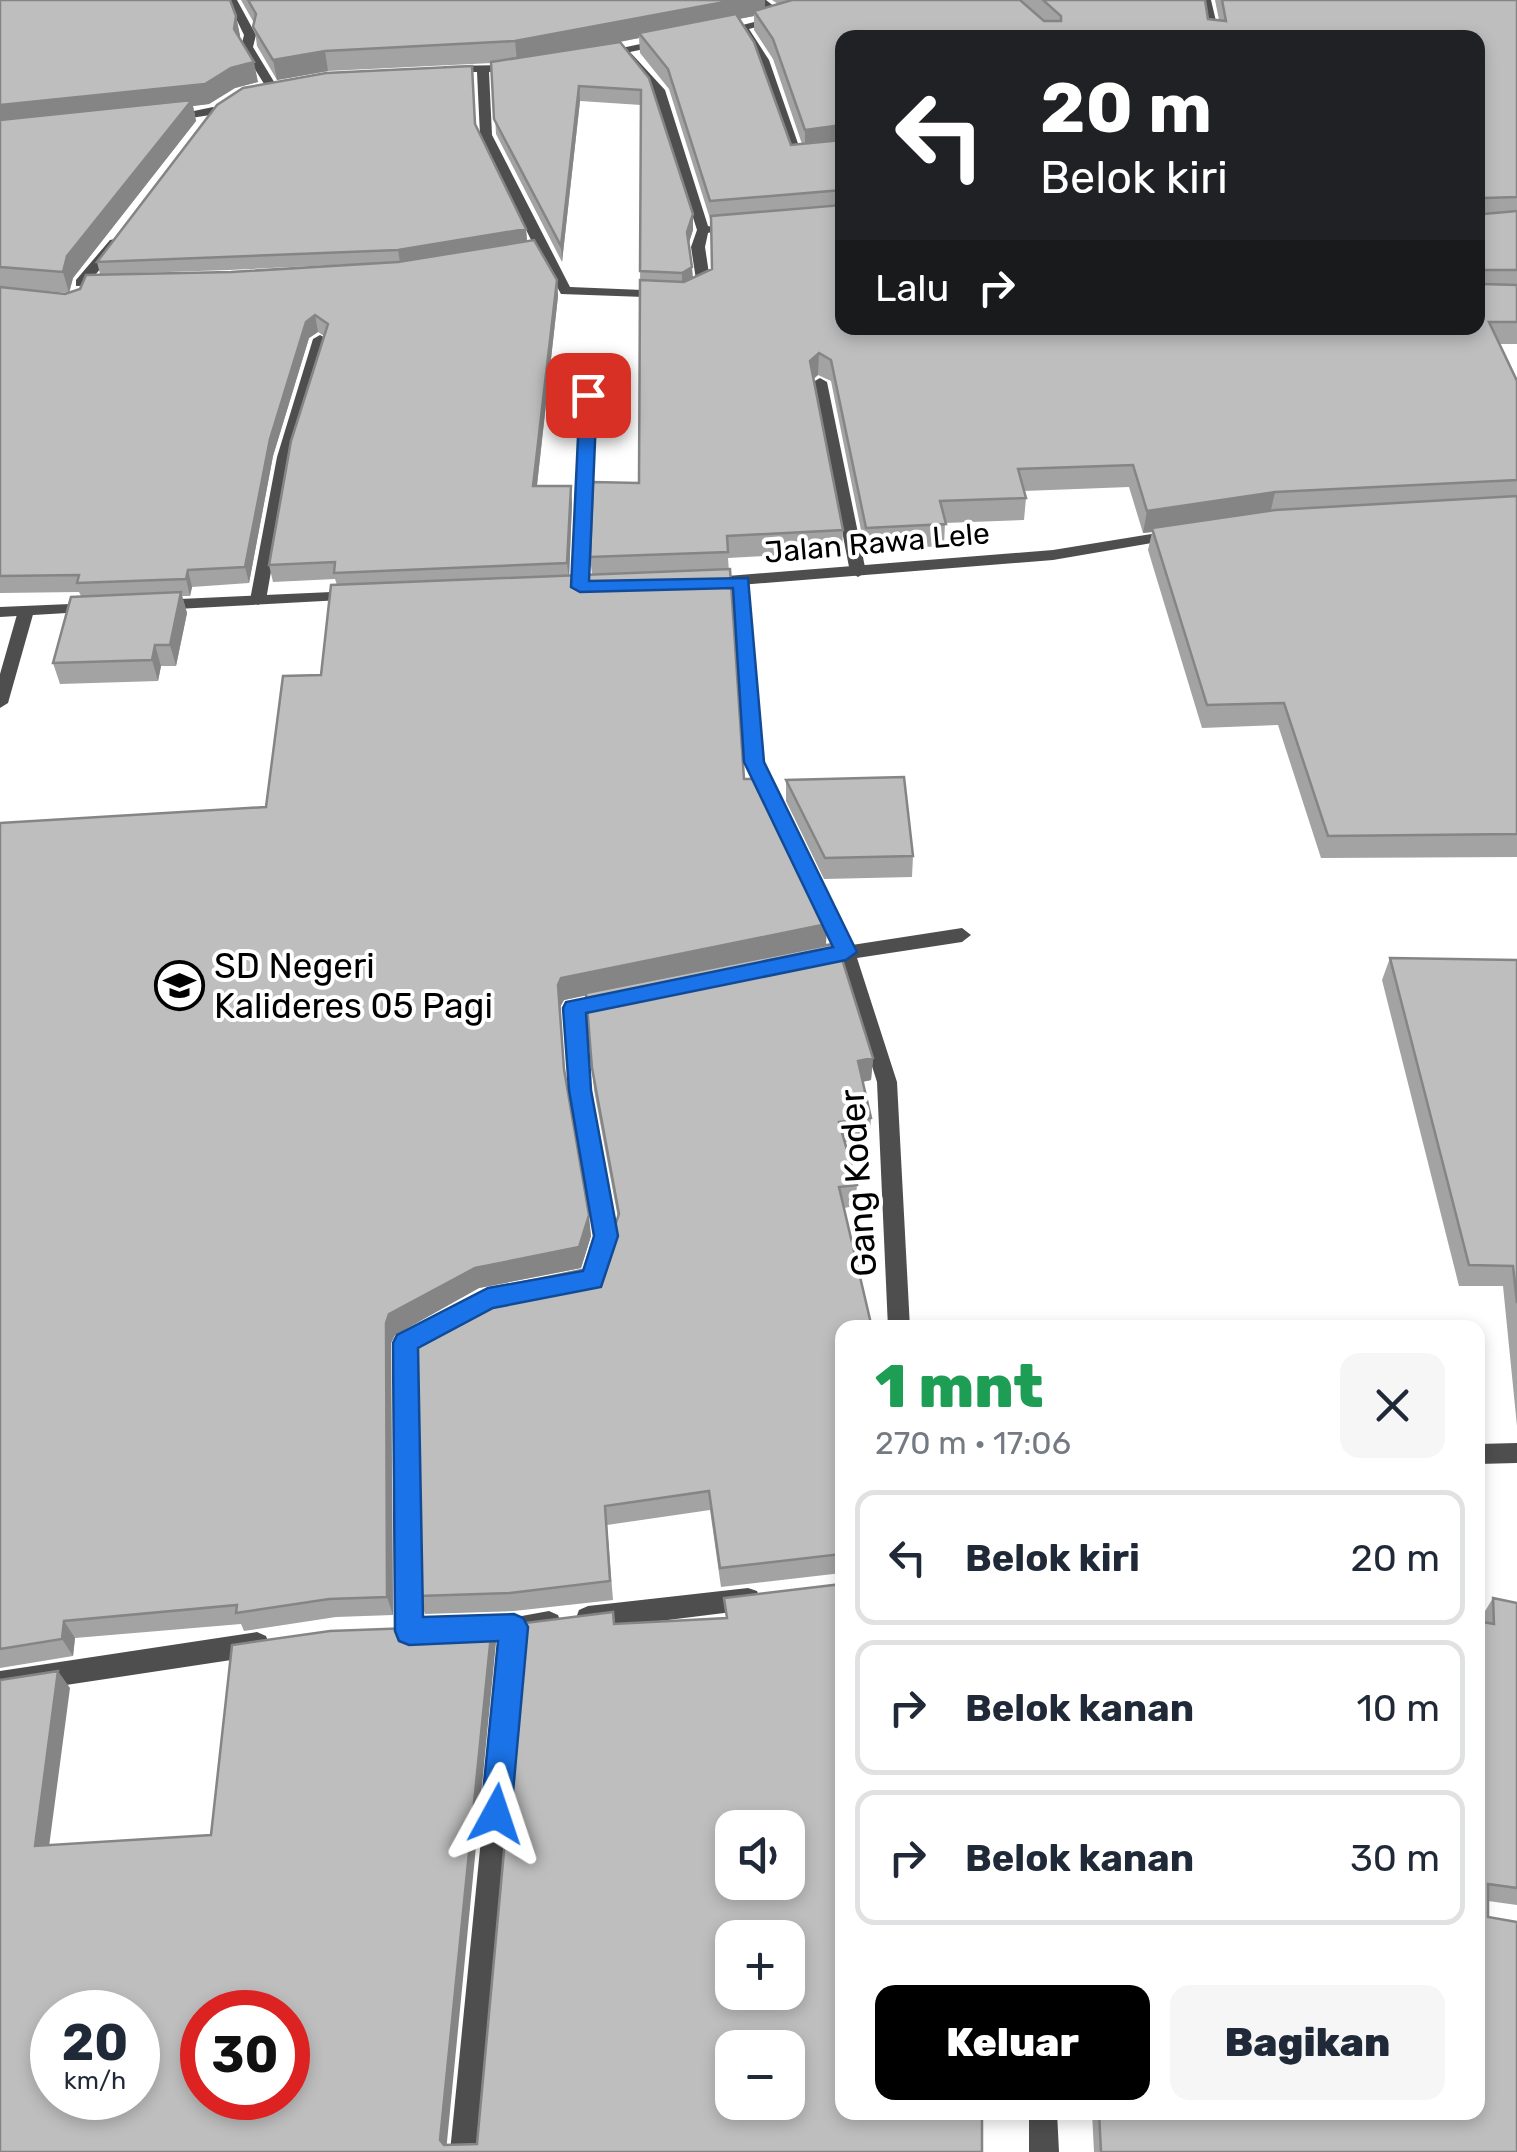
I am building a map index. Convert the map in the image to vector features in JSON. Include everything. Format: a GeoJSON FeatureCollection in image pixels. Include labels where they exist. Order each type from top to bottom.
{"type":"FeatureCollection","features":[{"type":"Feature","properties":{"kind":"street"},"geometry":{"type":"LineString","coordinates":[[232,0],[250,35],[247,47],[263,87],[289,83]]}},
{"type":"Feature","properties":{"kind":"street"},"geometry":{"type":"LineString","coordinates":[[704,35],[782,18],[759,0]]}},
{"type":"Feature","properties":{"kind":"street"},"geometry":{"type":"LineString","coordinates":[[1206,0],[1212,30]]}},
{"type":"Feature","properties":{"kind":"street"},"geometry":{"type":"LineString","coordinates":[[742,28],[763,60],[797,158],[835,154]]}},
{"type":"Feature","properties":{"kind":"street"},"geometry":{"type":"LineString","coordinates":[[589,56],[684,38]]}},
{"type":"Feature","properties":{"kind":"street"},"geometry":{"type":"LineString","coordinates":[[482,70],[486,135],[566,291],[685,296],[704,287],[698,247],[703,230],[659,90],[626,50]]}},
{"type":"Feature","properties":{"kind":"street"},"geometry":{"type":"LineString","coordinates":[[438,69],[535,65]]}},
{"type":"Feature","properties":{"kind":"street"},"geometry":{"type":"LineString","coordinates":[[202,127],[227,102]]}},
{"type":"Feature","properties":{"kind":"street"},"geometry":{"type":"LineString","coordinates":[[152,120],[213,112]]}},
{"type":"Feature","properties":{"kind":"street"},"geometry":{"type":"LineString","coordinates":[[703,230],[740,228]]}},
{"type":"Feature","properties":{"kind":"street"},"geometry":{"type":"LineString","coordinates":[[78,299],[81,283],[121,236]]}},
{"type":"Feature","properties":{"kind":"street"},"geometry":{"type":"LineString","coordinates":[[488,256],[541,247]]}},
{"type":"Feature","properties":{"kind":"street"},"geometry":{"type":"LineString","coordinates":[[81,283],[120,282]]}},
{"type":"Feature","properties":{"kind":"street"},"geometry":{"type":"LineString","coordinates":[[258,600],[284,458],[320,339]]}},
{"type":"Feature","properties":{"kind":"street"},"geometry":{"type":"LineString","coordinates":[[820,382],[858,572]]}},
{"type":"Feature","properties":{"kind":"street"},"geometry":{"type":"LineString","coordinates":[[560,588],[589,586],[588,395]]}},
{"type":"Feature","properties":{"kind":"street","name":"Jalan Rawa Lele"},"geometry":{"type":"LineString","coordinates":[[688,584],[1053,555],[1202,532]]}},
{"type":"Feature","properties":{"kind":"street","name":"Gang Koder"},"geometry":{"type":"LineString","coordinates":[[742,582],[754,762],[846,952],[887,1082],[899,1320]]}},
{"type":"Feature","properties":{"kind":"street"},"geometry":{"type":"LineString","coordinates":[[142,605],[367,595]]}},
{"type":"Feature","properties":{"kind":"street"},"geometry":{"type":"LineString","coordinates":[[0,612],[103,607]]}},
{"type":"Feature","properties":{"kind":"street"},"geometry":{"type":"LineString","coordinates":[[0,703],[26,611]]}},
{"type":"Feature","properties":{"kind":"street"},"geometry":{"type":"LineString","coordinates":[[797,961],[962,935]]}},
{"type":"Feature","properties":{"kind":"street"},"geometry":{"type":"LineString","coordinates":[[558,1286],[592,1279],[606,1236],[580,1090],[574,1008],[630,996]]}},
{"type":"Feature","properties":{"kind":"street"},"geometry":{"type":"LineString","coordinates":[[409,1631],[406,1343],[455,1316]]}},
{"type":"Feature","properties":{"kind":"street"},"geometry":{"type":"LineString","coordinates":[[1485,1454],[1517,1453]]}},
{"type":"Feature","properties":{"kind":"street"},"geometry":{"type":"LineString","coordinates":[[465,2152],[505,1628],[765,1596]]}},
{"type":"Feature","properties":{"kind":"street"},"geometry":{"type":"LineString","coordinates":[[0,1683],[279,1641]]}},
{"type":"Feature","properties":{"kind":"street"},"geometry":{"type":"LineString","coordinates":[[1043,2120],[1044,2152]]}},
{"type":"Feature","properties":{"kind":"building"},"geometry":{"type":"Polygon","coordinates":[[[0,0],[230,0],[236,16],[234,29],[254,62],[231,68],[205,84],[0,105],[0,0]]]}},
{"type":"Feature","properties":{"kind":"building"},"geometry":{"type":"Polygon","coordinates":[[[248,0],[735,0],[515,41],[325,51],[273,60],[253,27],[256,14],[248,0]]]}},
{"type":"Feature","properties":{"kind":"building"},"geometry":{"type":"Polygon","coordinates":[[[792,0],[1020,0],[1044,21],[1061,21],[1061,16],[1043,0],[1205,0],[1208,19],[1226,21],[1222,0],[1517,0],[1517,197],[1485,198],[1485,30],[835,30],[835,126],[805,130],[773,39],[754,11],[792,0]]]}},
{"type":"Feature","properties":{"kind":"building"},"geometry":{"type":"Polygon","coordinates":[[[736,14],[754,42],[791,145],[835,141],[835,191],[710,201],[668,69],[639,33],[736,14]]]}},
{"type":"Feature","properties":{"kind":"building"},"geometry":{"type":"Polygon","coordinates":[[[620,42],[649,78],[693,214],[687,232],[692,267],[682,273],[640,271],[641,90],[579,86],[561,246],[494,119],[491,62],[620,42]]]}},
{"type":"Feature","properties":{"kind":"building"},"geometry":{"type":"Polygon","coordinates":[[[472,66],[475,124],[526,229],[398,250],[97,262],[217,105],[243,88],[326,73],[472,66]]]}},
{"type":"Feature","properties":{"kind":"building"},"geometry":{"type":"Polygon","coordinates":[[[192,100],[67,256],[63,272],[0,267],[0,120],[192,100]]]}},
{"type":"Feature","properties":{"kind":"building"},"geometry":{"type":"Polygon","coordinates":[[[835,206],[835,335],[1485,335],[1485,284],[1517,285],[1517,322],[1489,322],[1517,381],[1517,480],[1275,492],[1147,511],[1133,465],[1018,469],[1026,498],[940,501],[946,524],[866,528],[831,360],[819,353],[810,361],[843,530],[727,536],[728,552],[590,557],[593,482],[639,483],[640,280],[684,282],[712,269],[711,216],[835,206]]]}},
{"type":"Feature","properties":{"kind":"building"},"geometry":{"type":"Polygon","coordinates":[[[1517,211],[1517,270],[1485,270],[1485,214],[1517,211]]]}},
{"type":"Feature","properties":{"kind":"building"},"geometry":{"type":"Polygon","coordinates":[[[534,240],[557,280],[533,486],[571,486],[567,563],[334,573],[335,562],[269,565],[291,441],[328,324],[315,315],[306,322],[270,439],[245,567],[188,570],[186,579],[77,583],[79,575],[0,576],[0,287],[65,294],[80,289],[86,275],[231,272],[398,262],[534,240]]]}},
{"type":"Feature","properties":{"kind":"building"},"geometry":{"type":"Polygon","coordinates":[[[1517,496],[1517,834],[1328,836],[1284,703],[1207,705],[1152,528],[1275,510],[1517,496]]]}},
{"type":"Feature","properties":{"kind":"building"},"geometry":{"type":"Polygon","coordinates":[[[730,569],[744,779],[760,779],[827,924],[561,978],[558,985],[564,1069],[589,1215],[579,1247],[475,1268],[389,1314],[387,1597],[329,1599],[236,1613],[237,1605],[64,1621],[62,1639],[0,1649],[0,823],[266,807],[283,676],[321,675],[331,585],[730,569]]]}},
{"type":"Feature","properties":{"kind":"building"},"geometry":{"type":"Polygon","coordinates":[[[181,592],[170,645],[155,645],[152,660],[53,663],[71,597],[181,592]]]}},
{"type":"Feature","properties":{"kind":"building"},"geometry":{"type":"Polygon","coordinates":[[[904,777],[913,856],[825,858],[786,780],[904,777]]]}},
{"type":"Feature","properties":{"kind":"building"},"geometry":{"type":"Polygon","coordinates":[[[837,943],[873,1058],[858,1061],[871,1118],[839,1122],[857,1185],[839,1187],[870,1320],[835,1320],[835,1555],[720,1568],[709,1491],[605,1506],[610,1581],[510,1593],[419,1596],[416,1330],[490,1289],[601,1266],[619,1214],[592,1068],[586,993],[837,943]]]}},
{"type":"Feature","properties":{"kind":"building"},"geometry":{"type":"Polygon","coordinates":[[[1390,958],[1517,960],[1517,1303],[1513,1266],[1469,1265],[1390,958]]]}},
{"type":"Feature","properties":{"kind":"building"},"geometry":{"type":"Polygon","coordinates":[[[835,1585],[835,2120],[982,2120],[982,2152],[0,2152],[0,1680],[58,1671],[35,1846],[211,1835],[232,1645],[330,1631],[492,1625],[440,2140],[444,2145],[477,2144],[525,1623],[613,1612],[614,1624],[727,1618],[724,1598],[835,1585]]]}},
{"type":"Feature","properties":{"kind":"building"},"geometry":{"type":"Polygon","coordinates":[[[1493,1598],[1517,1603],[1517,1888],[1488,1884],[1488,1917],[1517,1922],[1517,2152],[1101,2152],[1099,2120],[1485,2120],[1485,1622],[1494,1624],[1493,1598]]]}},
{"type":"Feature","properties":{"kind":"place","name":"SD Negeri Kalideres 05 Pagi"},"geometry":{"type":"Point","coordinates":[179,986]}},
{"type":"Feature","properties":{"kind":"route"},"geometry":{"type":"LineString","coordinates":[[496,1814],[514,1627],[409,1631],[406,1343],[488,1298],[592,1279],[606,1236],[580,1090],[574,1008],[846,952],[754,762],[742,582],[580,587],[588,395]]}}]}
